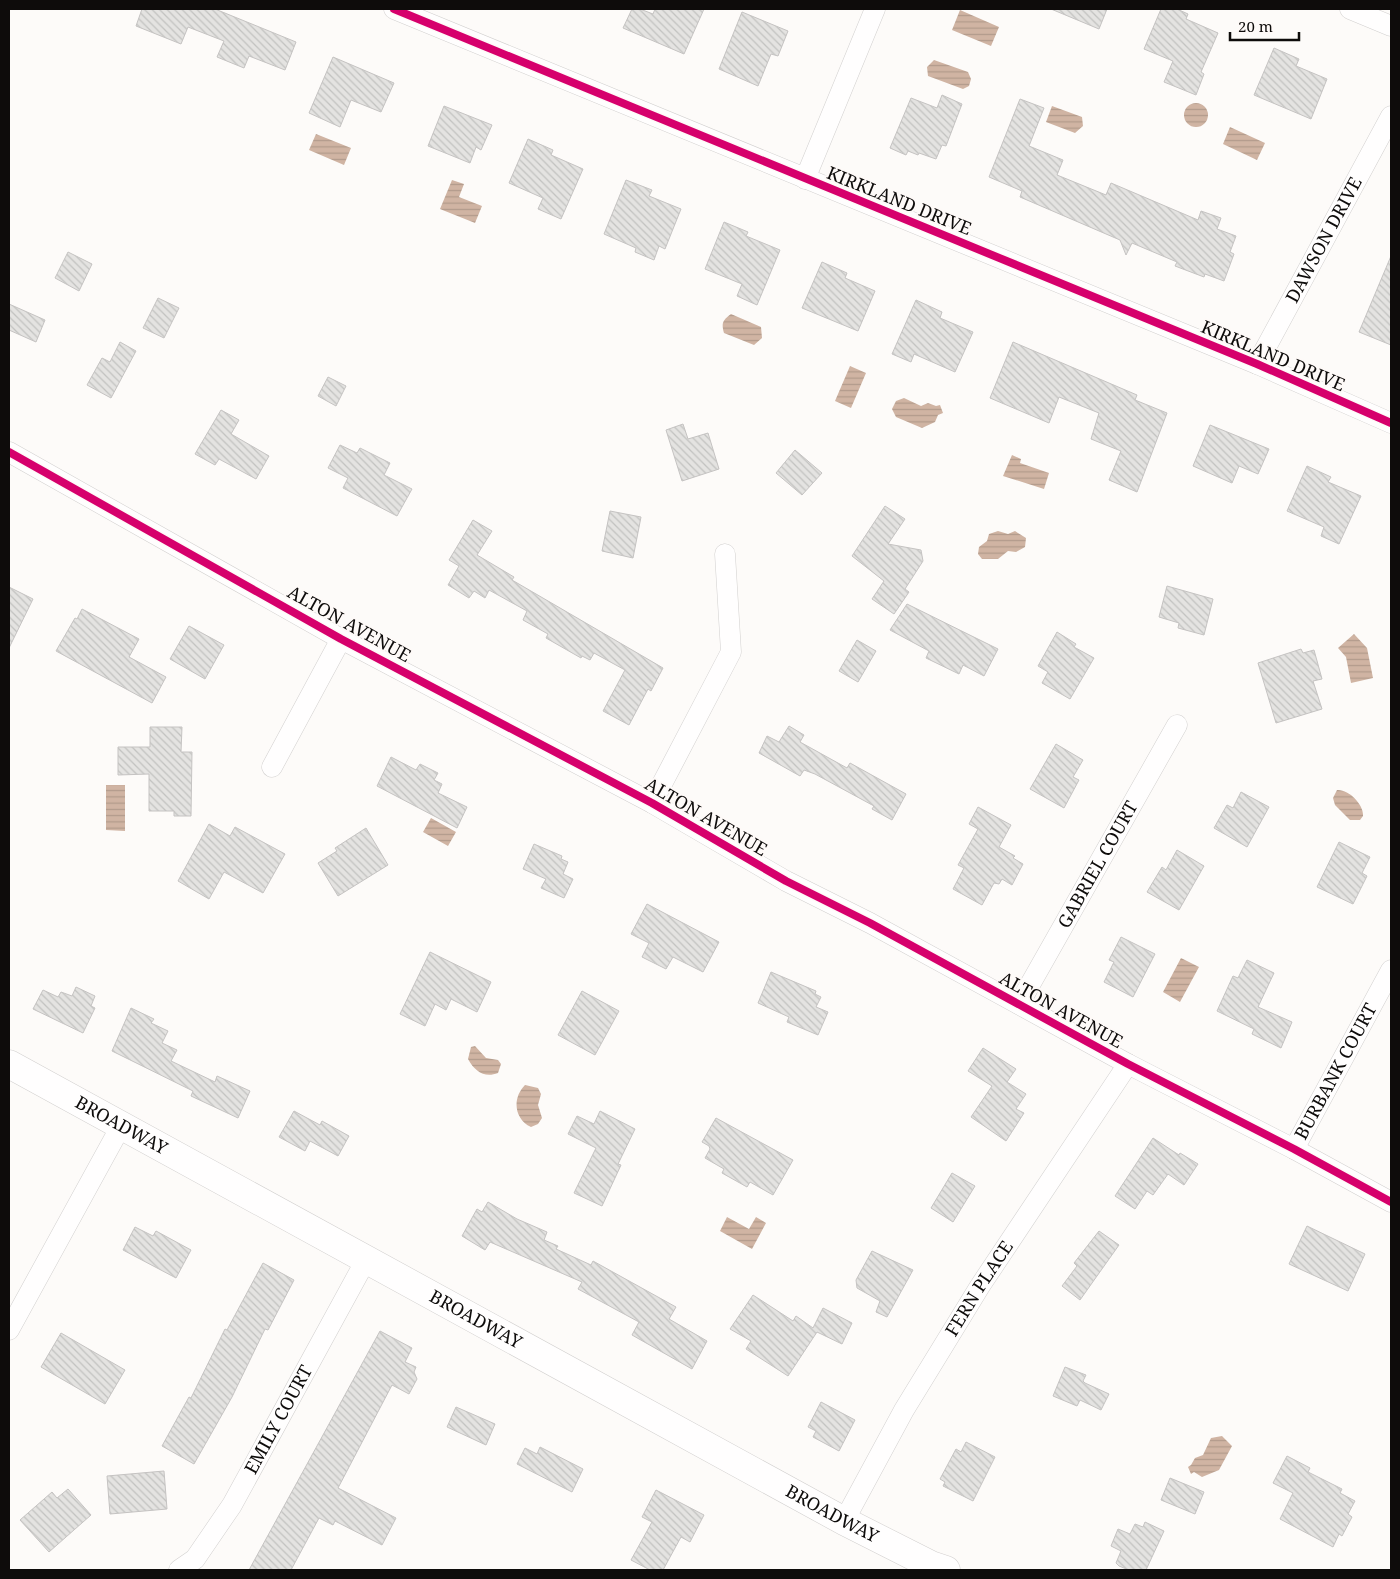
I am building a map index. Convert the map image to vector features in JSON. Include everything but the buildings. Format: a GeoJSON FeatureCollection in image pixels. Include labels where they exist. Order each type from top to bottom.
{"type":"FeatureCollection","features":[{"type":"Feature","properties":{"kind":"main road","name":"BROADWAY"},"geometry":{"type":"LineString","coordinates":[[9,1064],[367,1258],[844,1521],[931,1565],[946,1570]]}},
{"type":"Feature","properties":{"kind":"street","name":"KIRKLAND DRIVE"},"geometry":{"type":"LineString","coordinates":[[394,9],[1257,364],[1391,422]]}},
{"type":"Feature","properties":{"kind":"street"},"geometry":{"type":"LineString","coordinates":[[805,179],[875,9]]}},
{"type":"Feature","properties":{"kind":"street"},"geometry":{"type":"LineString","coordinates":[[1350,9],[1391,26]]}},
{"type":"Feature","properties":{"kind":"street","name":"DAWSON DRIVE"},"geometry":{"type":"LineString","coordinates":[[1257,364],[1391,116]]}},
{"type":"Feature","properties":{"kind":"street","name":"ALTON AVENUE"},"geometry":{"type":"LineString","coordinates":[[9,452],[341,638],[652,802],[786,881],[1391,1202]]}},
{"type":"Feature","properties":{"kind":"street"},"geometry":{"type":"LineString","coordinates":[[652,802],[731,652],[726,554]]}},
{"type":"Feature","properties":{"kind":"street"},"geometry":{"type":"LineString","coordinates":[[272,768],[341,638]]}},
{"type":"Feature","properties":{"kind":"street","name":"GABRIEL COURT"},"geometry":{"type":"LineString","coordinates":[[1019,1004],[1177,725]]}},
{"type":"Feature","properties":{"kind":"street","name":"BURBANK COURT"},"geometry":{"type":"LineString","coordinates":[[1294,1149],[1391,970]]}},
{"type":"Feature","properties":{"kind":"street","name":"FERN PLACE"},"geometry":{"type":"LineString","coordinates":[[844,1521],[904,1410],[975,1295],[1128,1064]]}},
{"type":"Feature","properties":{"kind":"street"},"geometry":{"type":"LineString","coordinates":[[9,1330],[57,1239],[121,1126]]}},
{"type":"Feature","properties":{"kind":"street","name":"EMILY COURT"},"geometry":{"type":"LineString","coordinates":[[179,1570],[195,1559],[232,1505],[367,1258]]}},
{"type":"Feature","properties":{"kind":"shaded area"},"geometry":{"type":"Polygon","coordinates":[[[960,10],[999,27],[991,46],[952,30],[960,10]]]}},
{"type":"Feature","properties":{"kind":"shaded area"},"geometry":{"type":"Polygon","coordinates":[[[934,60],[968,72],[971,79],[969,86],[963,89],[928,76],[927,67],[934,60]]]}},
{"type":"Feature","properties":{"kind":"shaded area"},"geometry":{"type":"Polygon","coordinates":[[[1191,103],[1201,103],[1208,110],[1208,120],[1201,127],[1191,127],[1184,120],[1184,110],[1191,103]]]}},
{"type":"Feature","properties":{"kind":"shaded area"},"geometry":{"type":"Polygon","coordinates":[[[1052,106],[1082,117],[1083,126],[1075,133],[1046,122],[1052,106]]]}},
{"type":"Feature","properties":{"kind":"shaded area"},"geometry":{"type":"Polygon","coordinates":[[[1230,127],[1265,143],[1257,160],[1223,144],[1230,127]]]}},
{"type":"Feature","properties":{"kind":"shaded area"},"geometry":{"type":"Polygon","coordinates":[[[316,134],[351,148],[344,165],[309,150],[316,134]]]}},
{"type":"Feature","properties":{"kind":"shaded area"},"geometry":{"type":"Polygon","coordinates":[[[452,180],[464,184],[459,197],[482,206],[475,223],[440,209],[452,180]]]}},
{"type":"Feature","properties":{"kind":"shaded area"},"geometry":{"type":"Polygon","coordinates":[[[731,314],[761,327],[762,338],[754,345],[724,333],[723,322],[731,314]]]}},
{"type":"Feature","properties":{"kind":"shaded area"},"geometry":{"type":"Polygon","coordinates":[[[850,366],[866,373],[851,408],[835,401],[850,366]]]}},
{"type":"Feature","properties":{"kind":"shaded area"},"geometry":{"type":"Polygon","coordinates":[[[904,398],[921,406],[928,403],[936,406],[940,405],[943,413],[938,415],[935,422],[922,428],[896,417],[892,409],[896,401],[904,398]]]}},
{"type":"Feature","properties":{"kind":"shaded area"},"geometry":{"type":"Polygon","coordinates":[[[1012,455],[1021,459],[1020,463],[1049,473],[1044,489],[1003,476],[1012,455]]]}},
{"type":"Feature","properties":{"kind":"shaded area"},"geometry":{"type":"Polygon","coordinates":[[[998,531],[1008,534],[1015,531],[1026,538],[1025,547],[1016,552],[1008,551],[998,559],[982,559],[978,554],[979,547],[987,541],[989,534],[998,531]]]}},
{"type":"Feature","properties":{"kind":"shaded area"},"geometry":{"type":"Polygon","coordinates":[[[1354,634],[1367,648],[1373,678],[1351,683],[1346,657],[1338,648],[1354,634]]]}},
{"type":"Feature","properties":{"kind":"shaded area"},"geometry":{"type":"Polygon","coordinates":[[[106,785],[125,785],[125,831],[106,830],[106,785]]]}},
{"type":"Feature","properties":{"kind":"shaded area"},"geometry":{"type":"Polygon","coordinates":[[[1337,790],[1346,792],[1355,799],[1363,812],[1360,820],[1350,820],[1335,805],[1333,798],[1337,790]]]}},
{"type":"Feature","properties":{"kind":"shaded area"},"geometry":{"type":"Polygon","coordinates":[[[431,818],[456,832],[448,846],[423,832],[431,818]]]}},
{"type":"Feature","properties":{"kind":"shaded area"},"geometry":{"type":"Polygon","coordinates":[[[1181,958],[1199,967],[1180,1002],[1163,992],[1181,958]]]}},
{"type":"Feature","properties":{"kind":"shaded area"},"geometry":{"type":"Polygon","coordinates":[[[475,1046],[486,1058],[498,1060],[501,1064],[498,1073],[489,1075],[481,1073],[474,1067],[468,1059],[471,1047],[475,1046]]]}},
{"type":"Feature","properties":{"kind":"shaded area"},"geometry":{"type":"Polygon","coordinates":[[[525,1085],[538,1088],[541,1094],[538,1105],[542,1118],[538,1124],[531,1127],[521,1119],[517,1108],[518,1096],[525,1085]]]}},
{"type":"Feature","properties":{"kind":"shaded area"},"geometry":{"type":"Polygon","coordinates":[[[727,1217],[749,1229],[756,1217],[766,1223],[752,1249],[720,1231],[727,1217]]]}},
{"type":"Feature","properties":{"kind":"shaded area"},"geometry":{"type":"Polygon","coordinates":[[[1222,1436],[1232,1446],[1219,1470],[1202,1477],[1194,1472],[1191,1474],[1188,1467],[1195,1458],[1203,1455],[1211,1438],[1222,1436]]]}},
{"type":"Feature","properties":{"kind":"cycle path"},"geometry":{"type":"LineString","coordinates":[[394,9],[1257,364],[1391,423]]}},
{"type":"Feature","properties":{"kind":"cycle path"},"geometry":{"type":"LineString","coordinates":[[9,452],[341,639],[652,803],[786,881],[870,923],[1128,1064],[1294,1149],[1391,1202]]}}]}
